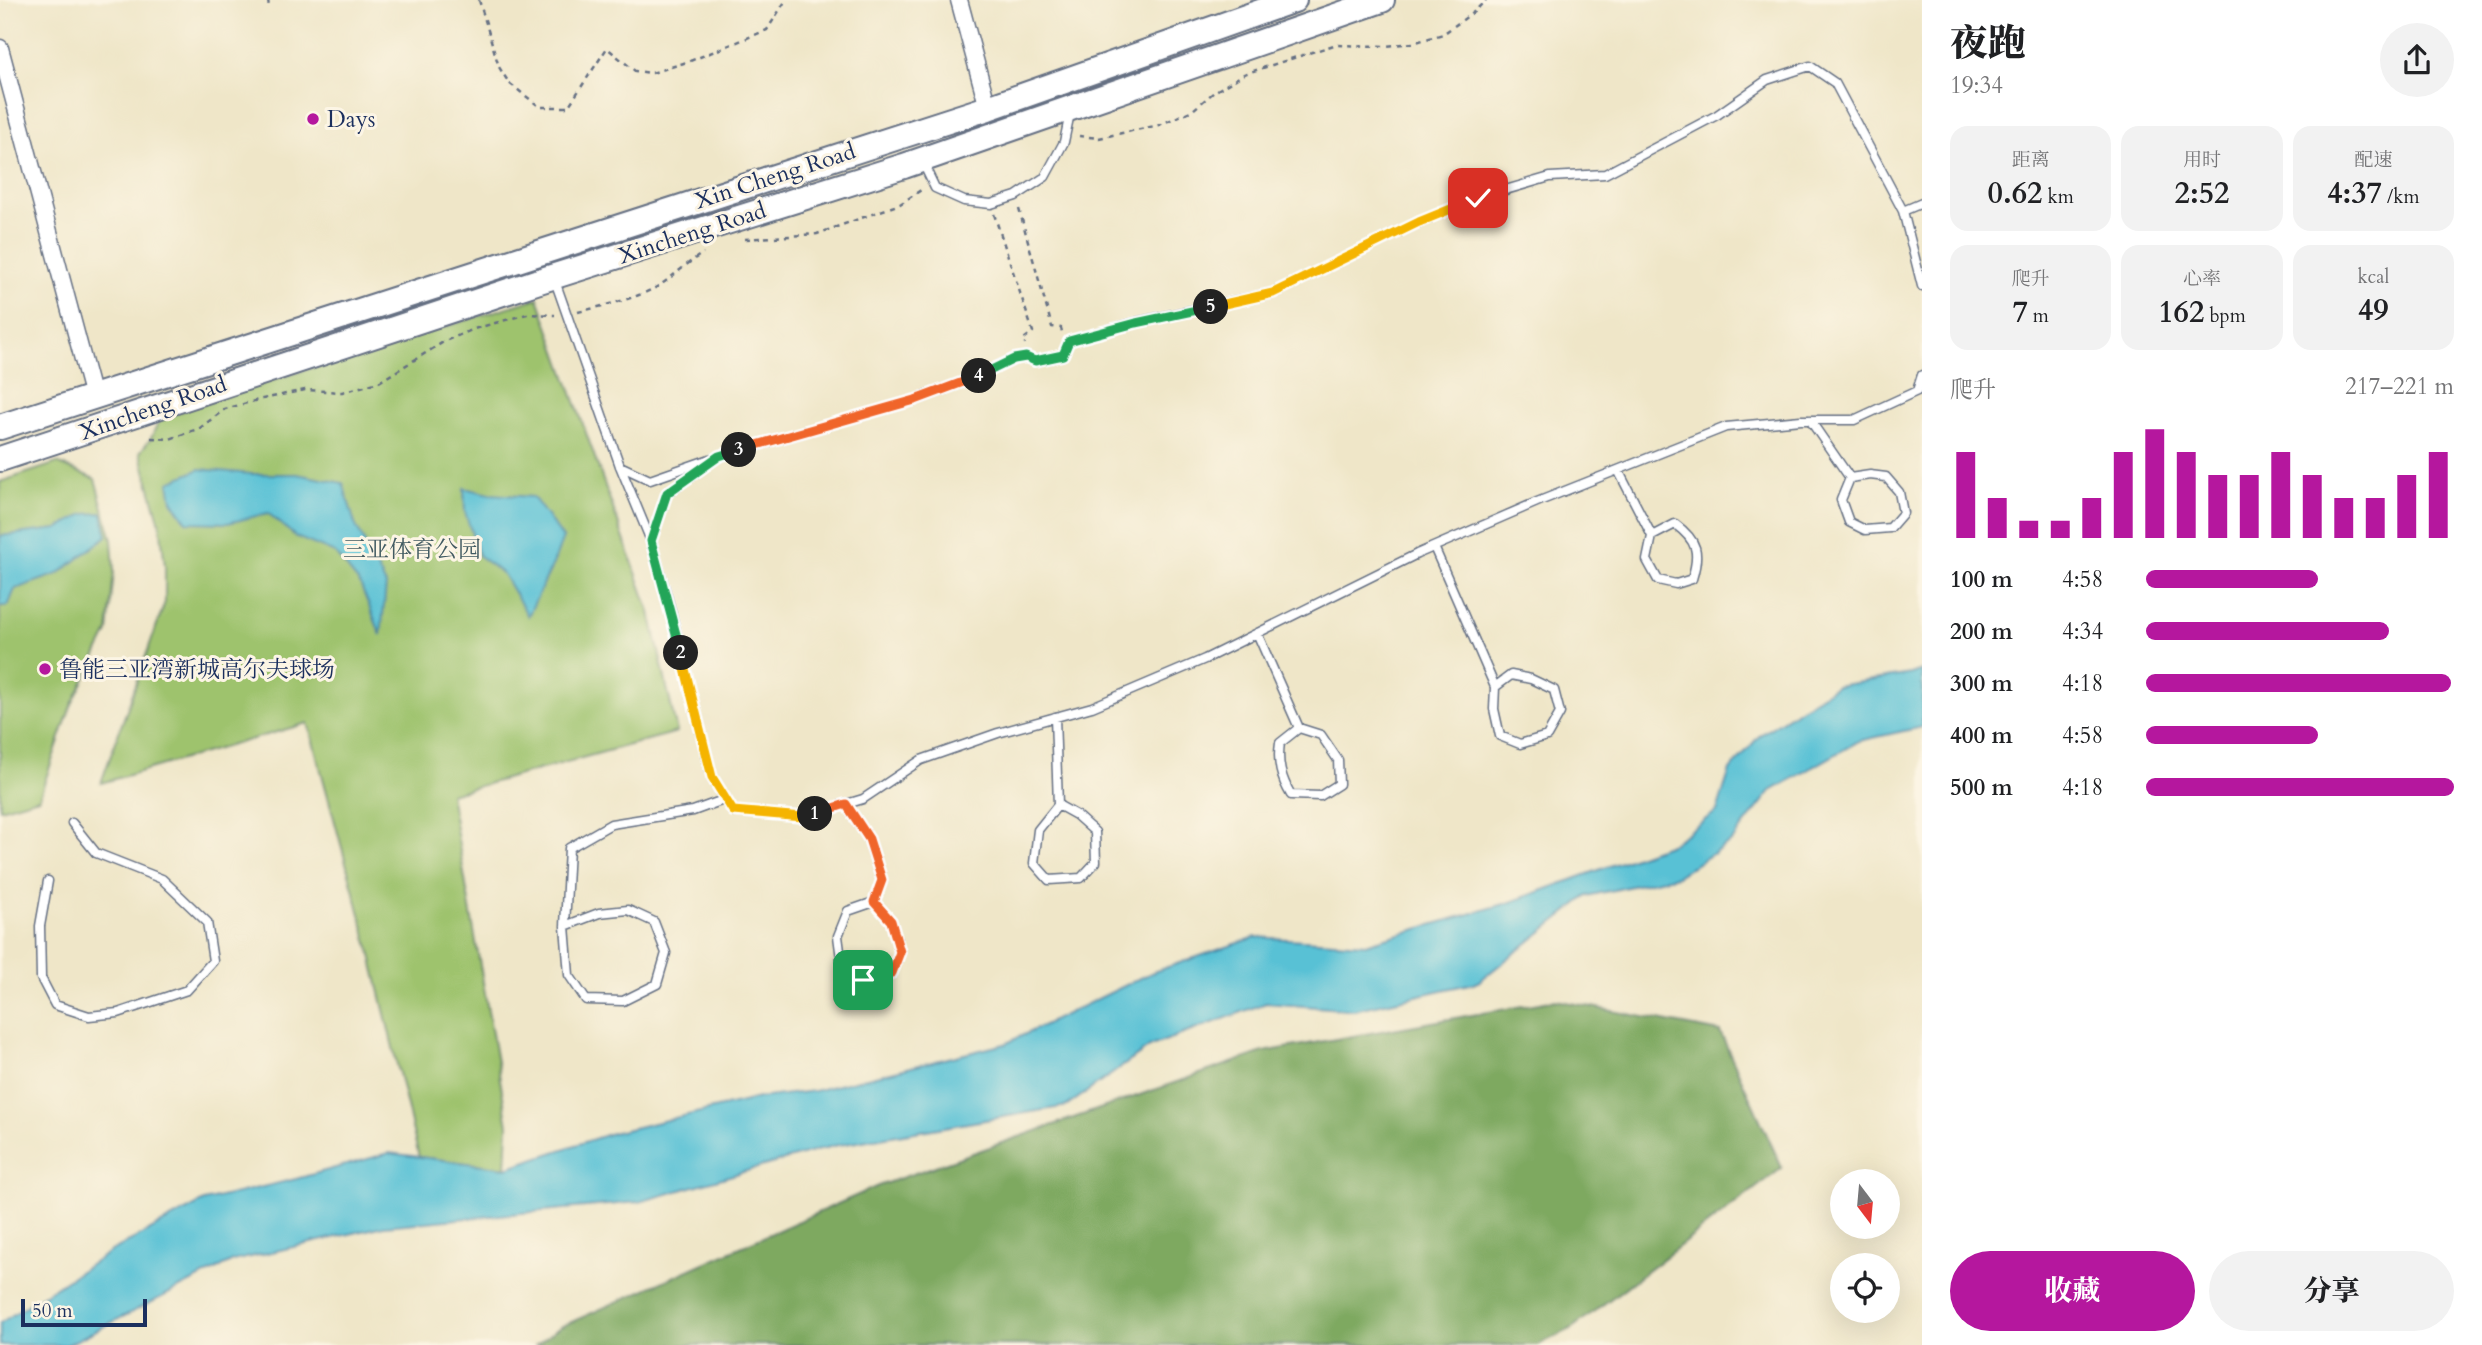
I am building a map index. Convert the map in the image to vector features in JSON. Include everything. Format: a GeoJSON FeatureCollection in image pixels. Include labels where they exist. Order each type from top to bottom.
{"type":"FeatureCollection","features":[{"type":"Feature","properties":{"kind":"main road","name":"Xin Cheng Road"},"geometry":{"type":"LineString","coordinates":[[93,397],[988,108],[1294,0]]}},
{"type":"Feature","properties":{"kind":"main road","name":"Xincheng Road"},"geometry":{"type":"LineString","coordinates":[[0,459],[554,276],[927,171],[1071,109],[1382,0]]}},
{"type":"Feature","properties":{"kind":"main road","name":"Xincheng Road"},"geometry":{"type":"LineString","coordinates":[[0,427],[93,397]]}},
{"type":"Feature","properties":{"kind":"street"},"geometry":{"type":"LineString","coordinates":[[958,0],[988,108]]}},
{"type":"Feature","properties":{"kind":"street"},"geometry":{"type":"LineString","coordinates":[[0,48],[93,397]]}},
{"type":"Feature","properties":{"kind":"lane"},"geometry":{"type":"LineString","coordinates":[[620,466],[650,480],[719,456],[915,400],[974,378],[1014,359],[1026,357],[1035,361],[1063,355],[1069,341],[1136,323],[1273,293],[1419,222],[1478,198],[1550,177],[1605,174],[1717,115],[1767,80],[1810,66],[1835,83],[1903,211],[1922,286]]}},
{"type":"Feature","properties":{"kind":"lane"},"geometry":{"type":"LineString","coordinates":[[927,171],[935,188],[964,201],[991,204],[1016,196],[1045,177],[1064,142],[1071,109]]}},
{"type":"Feature","properties":{"kind":"lane"},"geometry":{"type":"LineString","coordinates":[[1903,211],[1922,203]]}},
{"type":"Feature","properties":{"kind":"lane"},"geometry":{"type":"LineString","coordinates":[[554,276],[620,466],[651,541],[670,604],[712,777],[733,811],[803,817],[863,799],[922,760],[998,733],[1104,702],[1205,659],[1434,547],[1537,502],[1726,427],[1810,420],[1854,420],[1917,391],[1922,375]]}},
{"type":"Feature","properties":{"kind":"lane"},"geometry":{"type":"LineString","coordinates":[[1810,420],[1850,478]]}},
{"type":"Feature","properties":{"kind":"lane"},"geometry":{"type":"LineString","coordinates":[[651,541],[667,493],[719,456]]}},
{"type":"Feature","properties":{"kind":"lane"},"geometry":{"type":"LineString","coordinates":[[1618,470],[1652,536],[1647,559],[1658,580],[1676,584],[1692,579],[1699,558],[1689,534],[1675,524],[1652,536]]}},
{"type":"Feature","properties":{"kind":"lane"},"geometry":{"type":"LineString","coordinates":[[1870,475],[1886,477],[1899,492],[1903,513],[1891,528],[1865,530],[1849,522],[1842,500],[1850,478],[1870,475]]}},
{"type":"Feature","properties":{"kind":"lane"},"geometry":{"type":"LineString","coordinates":[[1434,547],[1495,687],[1494,709],[1500,736],[1520,744],[1547,736],[1560,713],[1554,690],[1531,678],[1511,675],[1495,687]]}},
{"type":"Feature","properties":{"kind":"lane"},"geometry":{"type":"LineString","coordinates":[[1257,633],[1298,728],[1321,735],[1338,760],[1339,784],[1320,796],[1291,795],[1283,782],[1278,757],[1280,743],[1298,728]]}},
{"type":"Feature","properties":{"kind":"lane"},"geometry":{"type":"LineString","coordinates":[[1055,717],[1058,806],[1038,830],[1034,863],[1049,880],[1081,878],[1096,862],[1095,832],[1076,815],[1058,806]]}},
{"type":"Feature","properties":{"kind":"lane"},"geometry":{"type":"LineString","coordinates":[[565,926],[599,913],[628,910],[654,922],[666,953],[657,984],[623,1001],[586,1000],[569,975],[565,926],[569,848],[611,824],[693,811],[726,799]]}},
{"type":"Feature","properties":{"kind":"lane"},"geometry":{"type":"LineString","coordinates":[[846,804],[869,839],[882,880],[874,902]]}},
{"type":"Feature","properties":{"kind":"lane"},"geometry":{"type":"LineString","coordinates":[[48,881],[40,926],[41,978],[55,1005],[89,1016],[118,1013],[187,990],[213,961],[207,922],[162,879],[96,853],[72,823]]}},
{"type":"Feature","properties":{"kind":"lane"},"geometry":{"type":"LineString","coordinates":[[874,902],[891,921],[900,952],[892,973],[863,980],[842,966],[838,936],[848,911],[874,902]]}},
{"type":"Feature","properties":{"kind":"path"},"geometry":{"type":"LineString","coordinates":[[268,0],[269,8]]}},
{"type":"Feature","properties":{"kind":"path"},"geometry":{"type":"LineString","coordinates":[[479,0],[499,67],[509,83],[540,107],[568,107],[607,48],[635,71],[652,73],[767,30],[786,0]]}},
{"type":"Feature","properties":{"kind":"path"},"geometry":{"type":"LineString","coordinates":[[1066,134],[1099,138],[1159,125],[1193,110],[1214,92],[1244,74],[1334,45],[1385,46],[1413,43],[1443,34],[1486,0]]}},
{"type":"Feature","properties":{"kind":"path"},"geometry":{"type":"LineString","coordinates":[[736,240],[817,234],[900,204],[927,171]]}},
{"type":"Feature","properties":{"kind":"path"},"geometry":{"type":"LineString","coordinates":[[1016,196],[1052,327],[1061,328],[1067,346]]}},
{"type":"Feature","properties":{"kind":"path"},"geometry":{"type":"LineString","coordinates":[[991,204],[1033,332],[1024,339],[1029,358]]}},
{"type":"Feature","properties":{"kind":"path"},"geometry":{"type":"LineString","coordinates":[[151,438],[170,439],[200,428],[225,409],[258,400],[305,390],[342,391],[379,382],[445,341],[474,329],[527,314],[568,315],[618,302],[661,285],[678,269],[707,250]]}},
{"type":"Feature","properties":{"kind":"green space","name":"三亚体育公园"},"geometry":{"type":"Polygon","coordinates":[[[538,298],[650,612],[677,732],[450,794],[508,1125],[506,1168],[419,1157],[370,951],[308,723],[101,783],[165,602],[165,566],[160,524],[140,452],[151,438],[160,418],[282,377],[538,298]]]}},
{"type":"Feature","properties":{"kind":"green space","name":"鲁能三亚湾新城高尔夫球场"},"geometry":{"type":"Polygon","coordinates":[[[57,463],[95,479],[112,540],[114,571],[108,632],[71,706],[39,798],[0,809],[0,482],[57,463]]]}},
{"type":"Feature","properties":{"kind":"green space"},"geometry":{"type":"Polygon","coordinates":[[[1556,1000],[1720,1032],[1782,1168],[1571,1329],[1538,1345],[536,1345],[560,1327],[878,1186],[1263,1052],[1556,1000]]]}},
{"type":"Feature","properties":{"kind":"water"},"geometry":{"type":"Polygon","coordinates":[[[200,469],[251,474],[297,474],[343,483],[355,524],[386,585],[381,635],[360,584],[335,553],[296,537],[268,513],[228,523],[187,522],[172,501],[169,482],[200,469]]]}},
{"type":"Feature","properties":{"kind":"water"},"geometry":{"type":"Polygon","coordinates":[[[464,488],[490,494],[533,497],[563,538],[528,616],[503,574],[479,556],[465,512],[464,488]]]}},
{"type":"Feature","properties":{"kind":"water"},"geometry":{"type":"Polygon","coordinates":[[[102,513],[107,536],[58,574],[15,589],[8,606],[0,606],[0,536],[57,529],[84,514],[102,513]]]}},
{"type":"Feature","properties":{"kind":"water"},"geometry":{"type":"Polygon","coordinates":[[[1922,670],[1922,727],[1859,741],[1771,791],[1731,842],[1677,876],[1587,896],[1478,982],[1354,1010],[1266,1003],[1151,1046],[1067,1106],[833,1146],[639,1202],[384,1226],[233,1261],[67,1345],[0,1345],[0,1323],[113,1250],[204,1201],[389,1153],[506,1168],[612,1133],[759,1098],[814,1091],[1005,1044],[1153,972],[1256,937],[1365,944],[1508,903],[1673,843],[1717,811],[1730,770],[1760,735],[1836,686],[1922,670]]]}},
{"type":"Feature","properties":{"kind":"place","name":"Days"},"geometry":{"type":"Point","coordinates":[313,119]}},
{"type":"Feature","properties":{"kind":"place","name":"鲁能三亚湾新城高尔夫球场"},"geometry":{"type":"Point","coordinates":[45,669]}},
{"type":"Feature","properties":{"kind":"route"},"geometry":{"type":"LineString","coordinates":[[863,980],[892,973],[900,952],[891,921],[874,902],[882,880],[869,839],[846,804],[803,817],[733,811],[712,777],[670,604],[651,541],[667,493],[719,456],[915,400],[974,378],[1014,359],[1026,357],[1035,361],[1063,355],[1069,341],[1136,323],[1273,293],[1419,222],[1478,198]]}}]}
